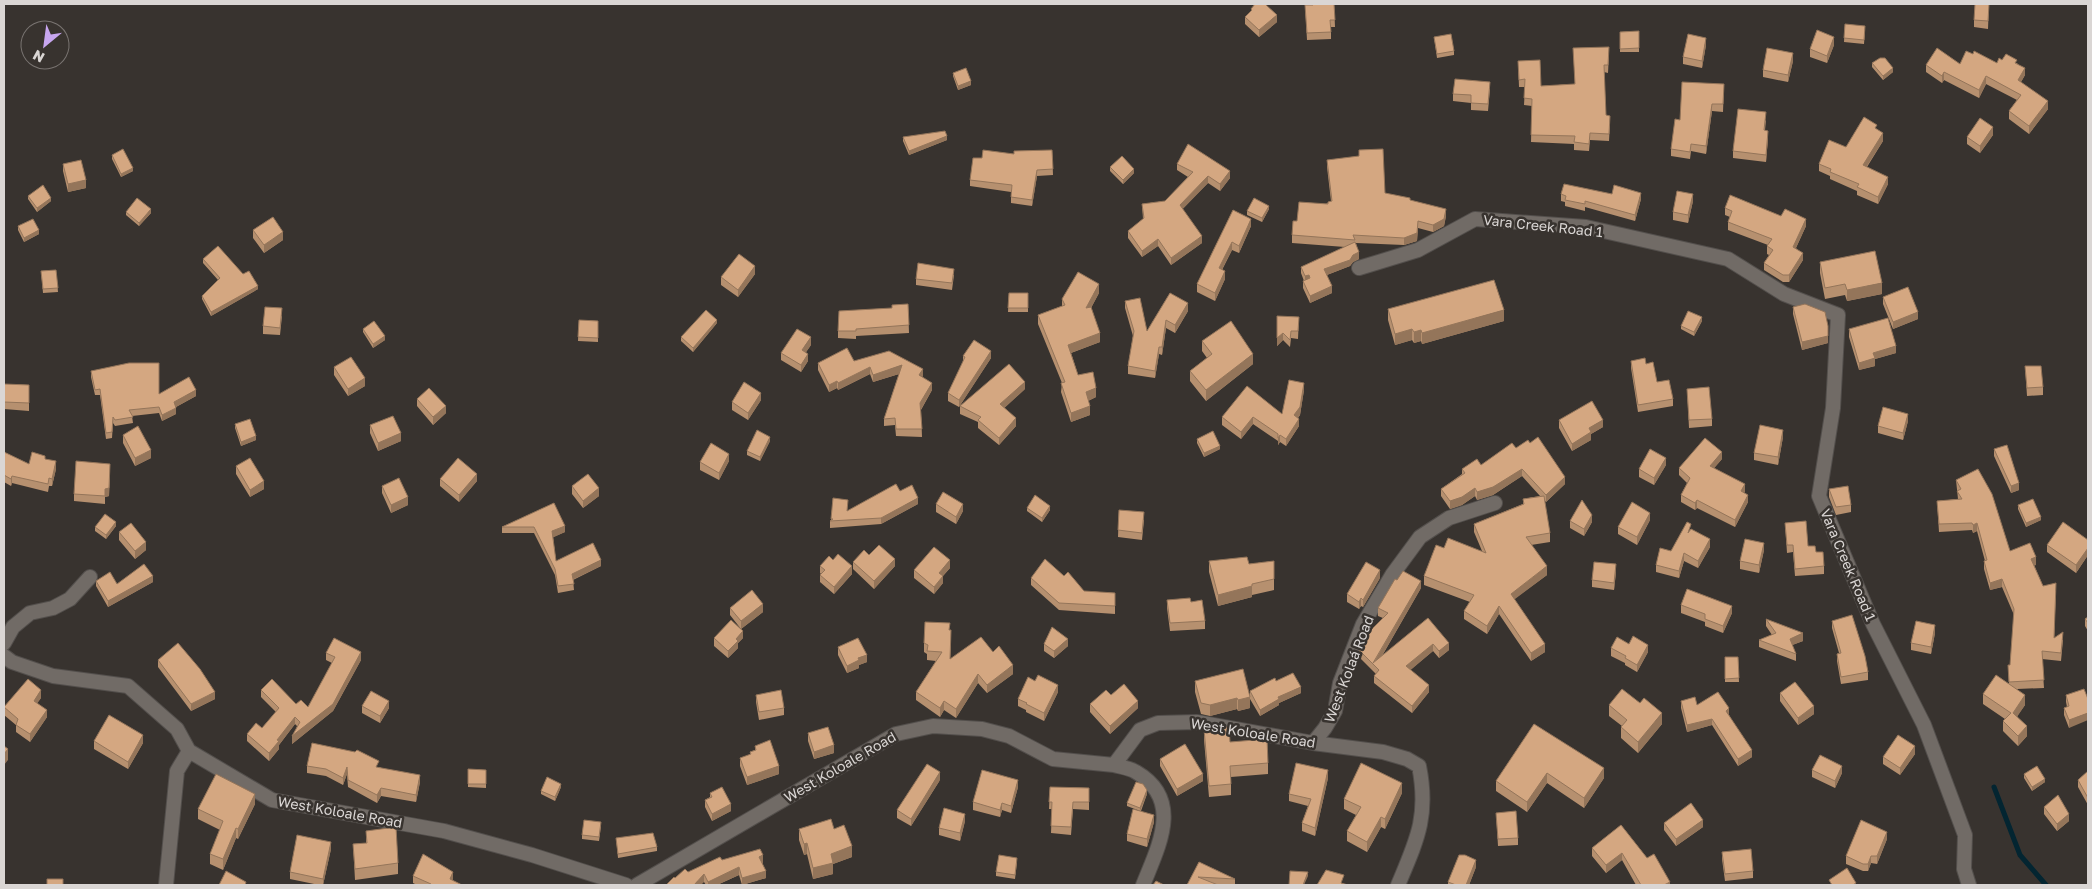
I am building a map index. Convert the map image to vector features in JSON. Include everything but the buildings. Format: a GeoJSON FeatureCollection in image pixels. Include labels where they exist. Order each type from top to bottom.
{"type":"FeatureCollection","features":[{"type":"Feature","properties":{"kind":"street","name":"Vara Creek Road 1"},"geometry":{"type":"LineString","coordinates":[[1359,268],[1418,250],[1475,219],[1586,227],[1728,258],[1784,294],[1838,315],[1833,408],[1819,496],[1873,624],[1924,725],[1965,835],[1964,869],[1969,885]]}},
{"type":"Feature","properties":{"kind":"street","name":"West Kolaá Road"},"geometry":{"type":"LineString","coordinates":[[1312,743],[1325,728],[1335,711],[1340,683],[1363,624],[1392,575],[1420,537],[1449,518],[1495,503]]}},
{"type":"Feature","properties":{"kind":"street"},"geometry":{"type":"LineString","coordinates":[[4,642],[13,627],[30,613],[53,608],[70,599],[90,577]]}},
{"type":"Feature","properties":{"kind":"street"},"geometry":{"type":"LineString","coordinates":[[4,656],[12,662],[53,676],[128,686],[177,729],[189,751],[177,771],[166,885]]}},
{"type":"Feature","properties":{"kind":"street","name":"West Koloale Road"},"geometry":{"type":"LineString","coordinates":[[637,885],[896,734],[933,726],[982,730],[1009,736],[1053,759],[1114,765],[1140,730],[1158,723],[1197,722],[1312,743],[1382,752],[1407,759],[1419,766],[1423,785],[1422,814],[1418,838],[1398,885]]}},
{"type":"Feature","properties":{"kind":"street","name":"West Koloale Road"},"geometry":{"type":"LineString","coordinates":[[189,751],[272,800],[444,831],[532,855],[626,885]]}},
{"type":"Feature","properties":{"kind":"street"},"geometry":{"type":"LineString","coordinates":[[1114,765],[1136,772],[1154,788],[1164,811],[1164,832],[1143,885]]}},
{"type":"Feature","properties":{"kind":"waterway"},"geometry":{"type":"LineString","coordinates":[[1994,787],[2020,855],[2046,885]]}}]}
